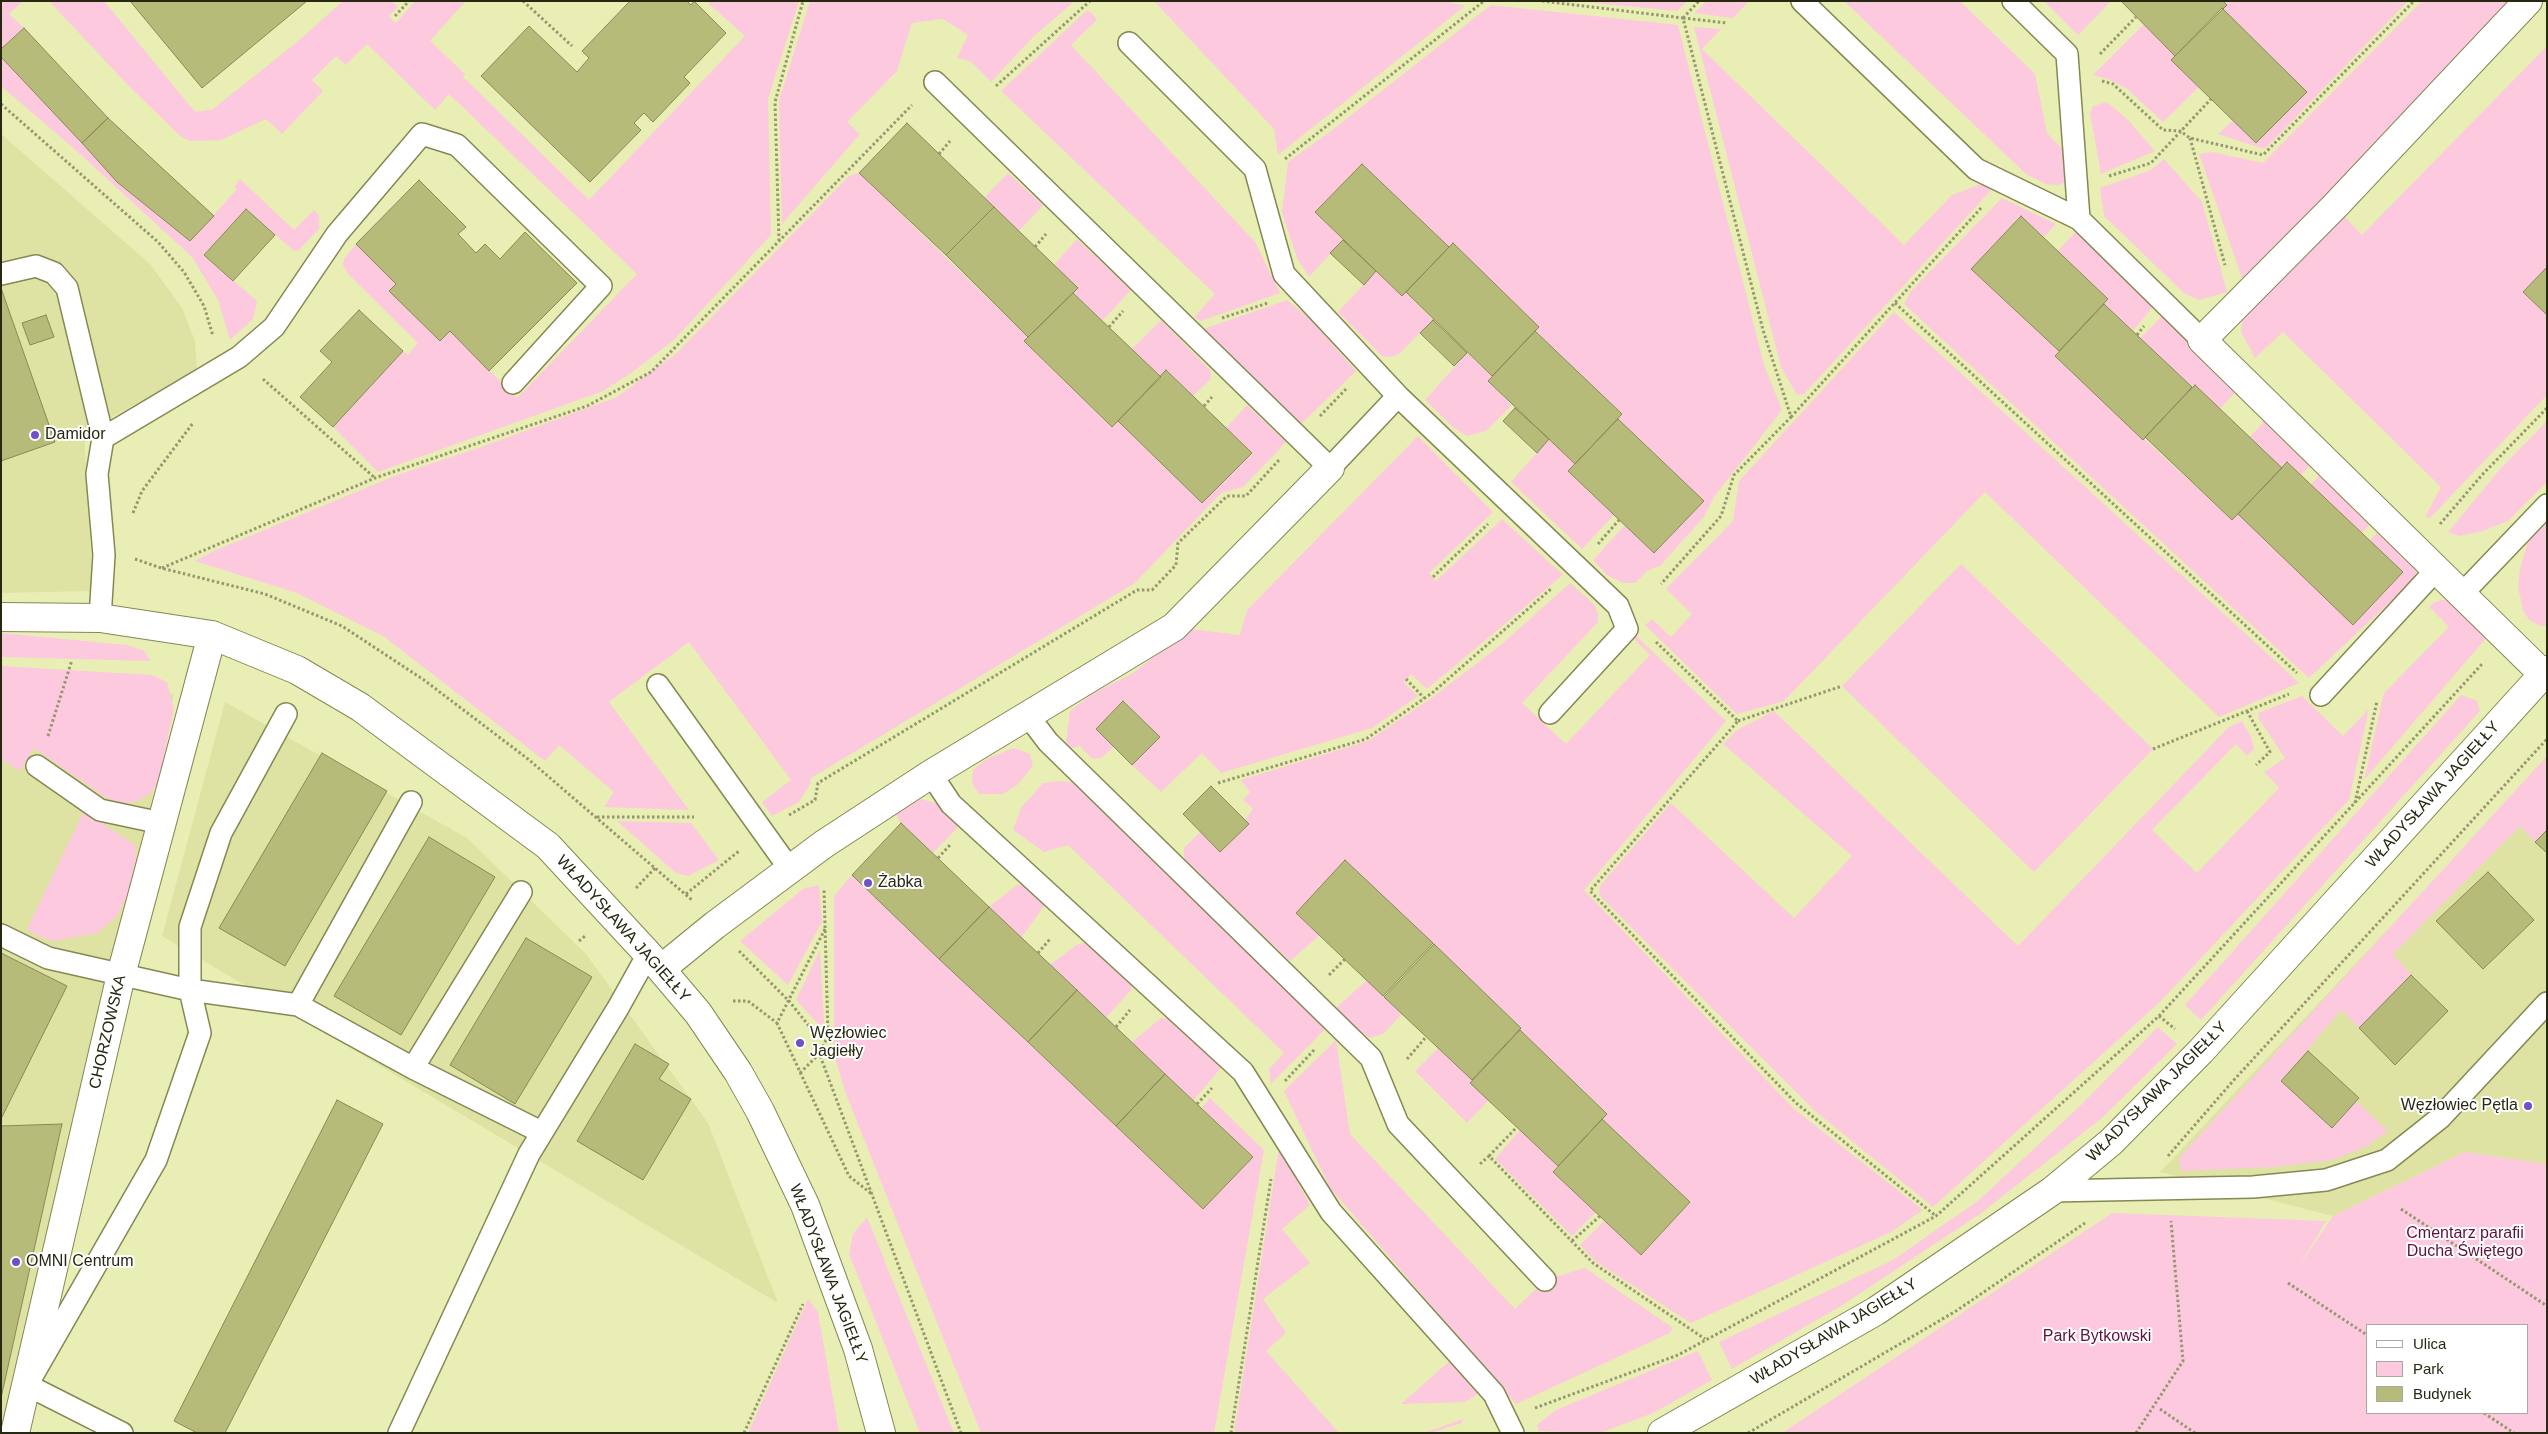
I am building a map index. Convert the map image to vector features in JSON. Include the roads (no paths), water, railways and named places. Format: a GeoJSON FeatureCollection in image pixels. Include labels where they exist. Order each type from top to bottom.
{"type":"FeatureCollection","features":[{"type":"Feature","properties":{"kind":"street"},"geometry":{"type":"LineString","coordinates":[[2528,1],[2237,307],[2202,340],[2504,637],[2545,672]]}},
{"type":"Feature","properties":{"kind":"street"},"geometry":{"type":"LineString","coordinates":[[655,961],[824,844],[931,774],[1174,626],[1330,468]]}},
{"type":"Feature","properties":{"kind":"street","name":"WŁADYSŁAWA JAGIEŁŁY"},"geometry":{"type":"LineString","coordinates":[[1,617],[100,618],[212,635],[297,670],[360,707],[548,846],[655,961],[698,1013],[738,1072],[760,1111],[805,1205],[858,1349],[881,1433]]}},
{"type":"Feature","properties":{"kind":"street","name":"CHORZOWSKA"},"geometry":{"type":"LineString","coordinates":[[15,1433],[121,975],[212,635]]}},
{"type":"Feature","properties":{"kind":"street","name":"WŁADYSŁAWA JAGIEŁŁY"},"geometry":{"type":"LineString","coordinates":[[1662,1433],[1876,1311],[2052,1191],[2112,1142],[2201,1051],[2545,672]]}},
{"type":"Feature","properties":{"kind":"lane"},"geometry":{"type":"LineString","coordinates":[[1802,1],[1976,169],[2078,219],[2202,340]]}},
{"type":"Feature","properties":{"kind":"lane"},"geometry":{"type":"LineString","coordinates":[[2013,1],[2067,54],[2075,72],[2078,219]]}},
{"type":"Feature","properties":{"kind":"lane"},"geometry":{"type":"LineString","coordinates":[[1129,43],[1255,169],[1257,182],[1284,274],[1299,292],[1398,396],[1618,606],[1627,629],[1550,713]]}},
{"type":"Feature","properties":{"kind":"lane"},"geometry":{"type":"LineString","coordinates":[[935,82],[1330,468],[1398,396]]}},
{"type":"Feature","properties":{"kind":"lane"},"geometry":{"type":"LineString","coordinates":[[103,438],[239,357],[274,327],[337,234],[422,134],[457,145],[601,286],[513,383]]}},
{"type":"Feature","properties":{"kind":"lane"},"geometry":{"type":"LineString","coordinates":[[1,274],[36,266],[54,273],[67,288],[103,438],[97,474],[104,555],[100,618]]}},
{"type":"Feature","properties":{"kind":"lane"},"geometry":{"type":"LineString","coordinates":[[2461,595],[2547,505]]}},
{"type":"Feature","properties":{"kind":"lane"},"geometry":{"type":"LineString","coordinates":[[2316,690],[2436,570]]}},
{"type":"Feature","properties":{"kind":"lane"},"geometry":{"type":"LineString","coordinates":[[658,685],[789,868]]}},
{"type":"Feature","properties":{"kind":"lane"},"geometry":{"type":"LineString","coordinates":[[122,1433],[27,1385],[156,1160],[200,1033],[190,990],[190,927],[221,833],[286,714]]}},
{"type":"Feature","properties":{"kind":"lane"},"geometry":{"type":"LineString","coordinates":[[1028,716],[1048,742],[1371,1058],[1398,1124],[1545,1280]]}},
{"type":"Feature","properties":{"kind":"lane"},"geometry":{"type":"LineString","coordinates":[[38,766],[100,810],[161,823]]}},
{"type":"Feature","properties":{"kind":"lane"},"geometry":{"type":"LineString","coordinates":[[931,774],[951,804],[1238,1068],[1331,1212],[1476,1372],[1494,1394],[1510,1426]]}},
{"type":"Feature","properties":{"kind":"lane"},"geometry":{"type":"LineString","coordinates":[[298,1005],[412,802]]}},
{"type":"Feature","properties":{"kind":"lane"},"geometry":{"type":"LineString","coordinates":[[413,1068],[521,892]]}},
{"type":"Feature","properties":{"kind":"lane"},"geometry":{"type":"LineString","coordinates":[[1,935],[48,958],[190,990],[298,1005],[413,1068],[541,1132]]}},
{"type":"Feature","properties":{"kind":"lane"},"geometry":{"type":"LineString","coordinates":[[399,1433],[541,1132],[618,1008],[655,961]]}},
{"type":"Feature","properties":{"kind":"lane"},"geometry":{"type":"LineString","coordinates":[[2052,1191],[2253,1187],[2326,1180],[2387,1160],[2440,1118],[2547,1004]]}},
{"type":"Feature","properties":{"kind":"place","name":"Damidor"},"geometry":{"type":"Point","coordinates":[35,435]}},
{"type":"Feature","properties":{"kind":"place","name":"Żabka"},"geometry":{"type":"Point","coordinates":[868,883]}},
{"type":"Feature","properties":{"kind":"place","name":"Węzłowiec Jagiełły"},"geometry":{"type":"Point","coordinates":[800,1043]}},
{"type":"Feature","properties":{"kind":"place","name":"Węzłowiec Pętla"},"geometry":{"type":"Point","coordinates":[2528,1106]}},
{"type":"Feature","properties":{"kind":"place","name":"OMNI Centrum"},"geometry":{"type":"Point","coordinates":[16,1262]}},
{"type":"Feature","properties":{"kind":"park label","name":"Cmentarz parafii Ducha Świętego"},"geometry":{"type":"Point","coordinates":[2465,1243]}},
{"type":"Feature","properties":{"kind":"park label","name":"Park Bytkowski"},"geometry":{"type":"Point","coordinates":[2097,1337]}}]}
